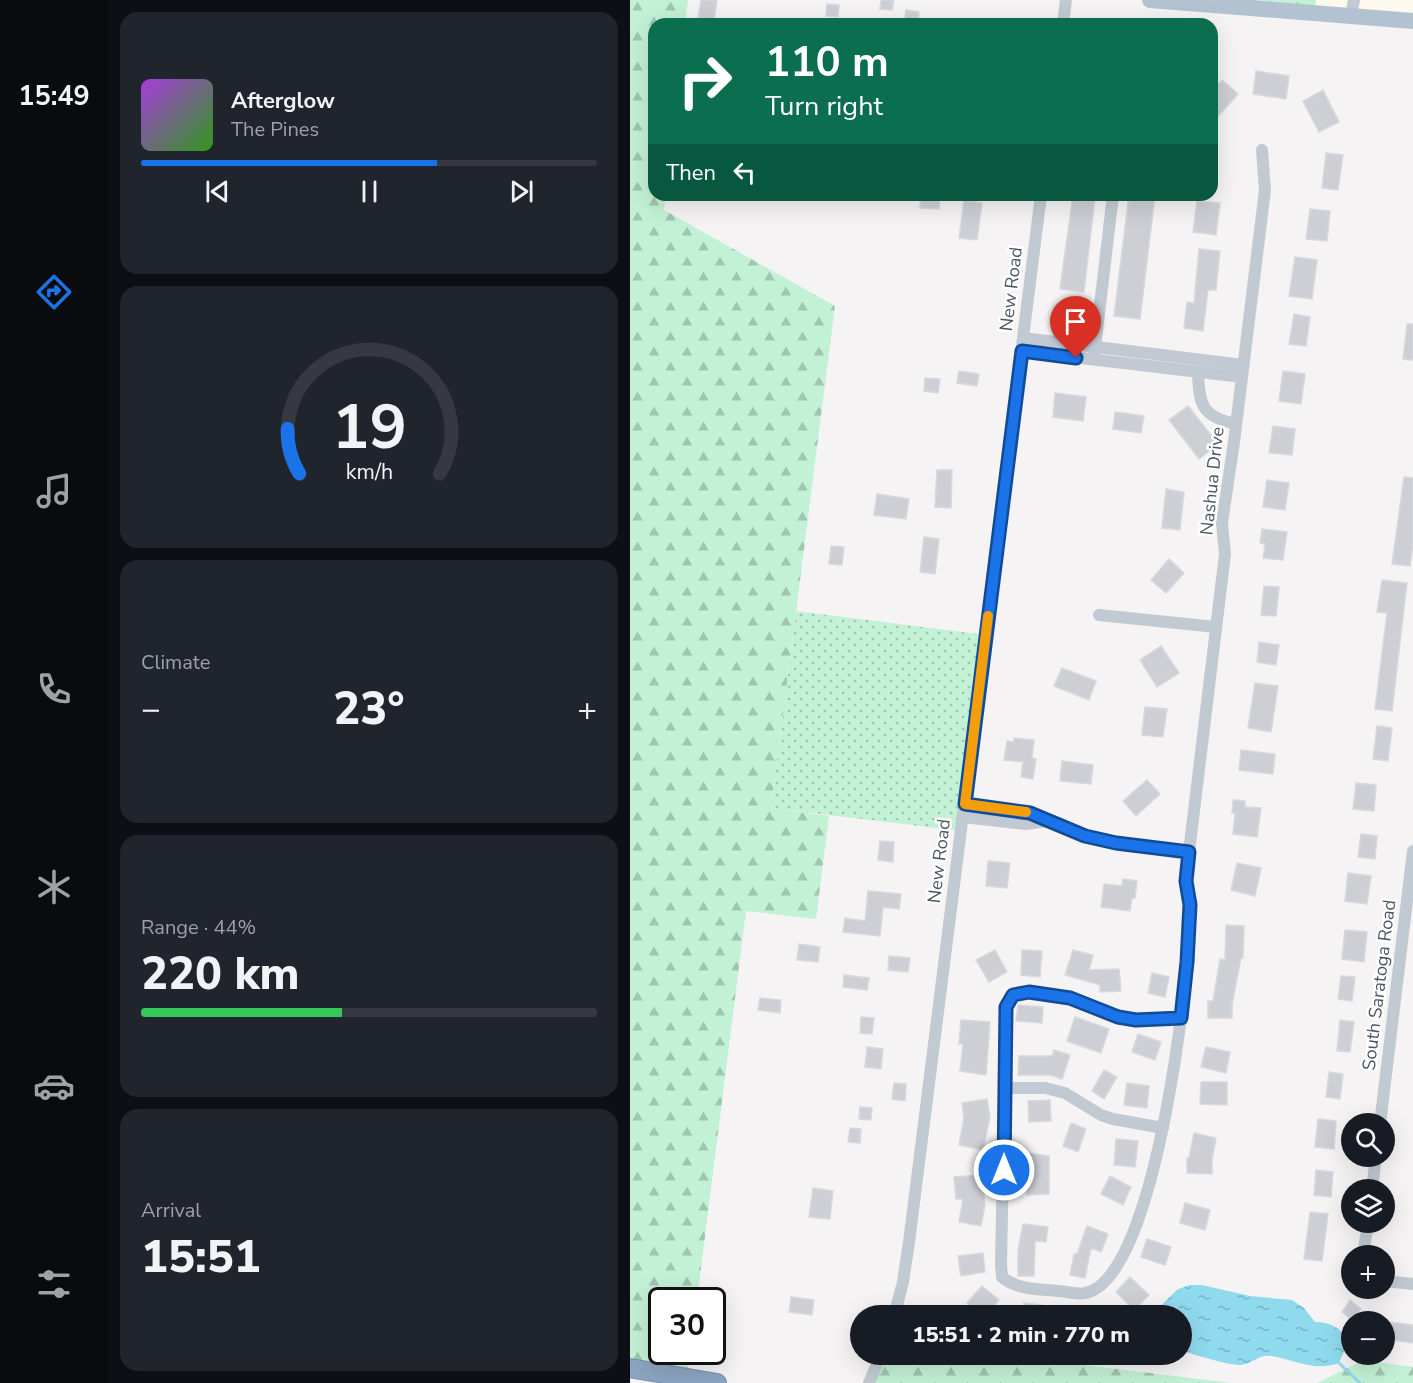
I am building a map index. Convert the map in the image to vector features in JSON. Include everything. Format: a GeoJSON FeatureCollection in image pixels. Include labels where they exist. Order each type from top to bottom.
{"type":"FeatureCollection","features":[{"type":"Feature","properties":{"kind":"highway"},"geometry":{"type":"LineString","coordinates":[[630,1368],[717,1383]]}},
{"type":"Feature","properties":{"kind":"main road"},"geometry":{"type":"LineString","coordinates":[[1150,0],[1353,8],[1413,21]]}},
{"type":"Feature","properties":{"kind":"street"},"geometry":{"type":"LineString","coordinates":[[1064,18],[1066,0]]}},
{"type":"Feature","properties":{"kind":"street","name":"Nashua Drive"},"geometry":{"type":"LineString","coordinates":[[1004,1088],[1002,1277],[1009,1283],[1025,1288],[1085,1293],[1100,1286],[1116,1267],[1139,1221],[1170,1094],[1187,962],[1190,905],[1186,881],[1225,554],[1222,523],[1265,190],[1263,150]]}},
{"type":"Feature","properties":{"kind":"street","name":"New Road"},"geometry":{"type":"LineString","coordinates":[[897,1305],[909,1242],[1040,201]]}},
{"type":"Feature","properties":{"kind":"street"},"geometry":{"type":"LineString","coordinates":[[1095,354],[1112,201]]}},
{"type":"Feature","properties":{"kind":"street"},"geometry":{"type":"LineString","coordinates":[[1022,345],[1242,371]]}},
{"type":"Feature","properties":{"kind":"street"},"geometry":{"type":"LineString","coordinates":[[1169,363],[1198,373],[1242,371]]}},
{"type":"Feature","properties":{"kind":"street"},"geometry":{"type":"LineString","coordinates":[[1198,373],[1200,393],[1205,409],[1214,419],[1236,424]]}},
{"type":"Feature","properties":{"kind":"street"},"geometry":{"type":"LineString","coordinates":[[1099,615],[1216,627]]}},
{"type":"Feature","properties":{"kind":"street"},"geometry":{"type":"LineString","coordinates":[[964,810],[1026,824],[1047,821],[1085,836],[1116,843],[1189,852]]}},
{"type":"Feature","properties":{"kind":"street","name":"South Saratoga Road"},"geometry":{"type":"LineString","coordinates":[[1381,1113],[1413,851]]}},
{"type":"Feature","properties":{"kind":"street"},"geometry":{"type":"LineString","coordinates":[[1163,1128],[1101,1115],[1065,1093],[1046,1088],[1004,1088],[1006,1007],[1013,995],[1029,992],[1070,998],[1118,1017],[1136,1020],[1181,1018]]}},
{"type":"Feature","properties":{"kind":"street"},"geometry":{"type":"LineString","coordinates":[[1395,1282],[1413,1284]]}},
{"type":"Feature","properties":{"kind":"street"},"geometry":{"type":"LineString","coordinates":[[870,1380],[876,1365]]}},
{"type":"Feature","properties":{"kind":"shaded area"},"geometry":{"type":"Polygon","coordinates":[[[1150,0],[1413,0],[1413,21],[1150,0]]]}},
{"type":"Feature","properties":{"kind":"green space"},"geometry":{"type":"Polygon","coordinates":[[[630,0],[688,0],[686,18],[648,18],[648,201],[665,201],[664,210],[835,306],[771,808],[829,816],[816,919],[746,911],[699,1287],[648,1287],[648,1365],[688,1365],[687,1378],[630,1368],[630,0]]]}},
{"type":"Feature","properties":{"kind":"green space"},"geometry":{"type":"Polygon","coordinates":[[[1194,0],[1316,0],[1315,13],[1194,0]]]}},
{"type":"Feature","properties":{"kind":"green space"},"geometry":{"type":"Polygon","coordinates":[[[796,611],[986,635],[961,831],[771,808],[796,611]]]}},
{"type":"Feature","properties":{"kind":"green space"},"geometry":{"type":"Polygon","coordinates":[[[1395,1364],[1413,1367],[1413,1383],[1317,1383],[1354,1365],[1395,1364]]]}},
{"type":"Feature","properties":{"kind":"green space"},"geometry":{"type":"Polygon","coordinates":[[[876,1365],[1084,1365],[1232,1383],[869,1383],[876,1365]]]}},
{"type":"Feature","properties":{"kind":"water"},"geometry":{"type":"Polygon","coordinates":[[[1190,1285],[1202,1285],[1250,1296],[1292,1300],[1304,1308],[1315,1322],[1330,1324],[1341,1332],[1339,1363],[1313,1366],[1267,1356],[1235,1365],[1192,1354],[1192,1305],[1161,1305],[1178,1289],[1190,1285]]]}},
{"type":"Feature","properties":{"kind":"building"},"geometry":{"type":"Polygon","coordinates":[[[701,0],[717,0],[714,18],[698,18],[701,0]]]}},
{"type":"Feature","properties":{"kind":"building"},"geometry":{"type":"Polygon","coordinates":[[[881,0],[894,0],[892,10],[880,9],[881,0]]]}},
{"type":"Feature","properties":{"kind":"building"},"geometry":{"type":"Polygon","coordinates":[[[827,4],[839,5],[838,17],[826,16],[827,4]]]}},
{"type":"Feature","properties":{"kind":"building"},"geometry":{"type":"Polygon","coordinates":[[[906,10],[919,12],[918,18],[905,18],[906,10]]]}},
{"type":"Feature","properties":{"kind":"building"},"geometry":{"type":"Polygon","coordinates":[[[1256,71],[1289,76],[1286,99],[1253,94],[1256,71]]]}},
{"type":"Feature","properties":{"kind":"building"},"geometry":{"type":"Polygon","coordinates":[[[1222,80],[1238,94],[1218,116],[1218,84],[1222,80]]]}},
{"type":"Feature","properties":{"kind":"building"},"geometry":{"type":"Polygon","coordinates":[[[1323,90],[1339,122],[1319,132],[1303,101],[1323,90]]]}},
{"type":"Feature","properties":{"kind":"building"},"geometry":{"type":"Polygon","coordinates":[[[1326,153],[1343,155],[1338,190],[1322,188],[1326,153]]]}},
{"type":"Feature","properties":{"kind":"building"},"geometry":{"type":"Polygon","coordinates":[[[921,201],[940,201],[939,209],[920,208],[921,201]]]}},
{"type":"Feature","properties":{"kind":"building"},"geometry":{"type":"Polygon","coordinates":[[[964,201],[982,203],[977,240],[959,238],[964,201]]]}},
{"type":"Feature","properties":{"kind":"building"},"geometry":{"type":"Polygon","coordinates":[[[1072,201],[1095,201],[1084,292],[1060,289],[1072,201]]]}},
{"type":"Feature","properties":{"kind":"building"},"geometry":{"type":"Polygon","coordinates":[[[1128,201],[1154,201],[1140,319],[1114,316],[1128,201]]]}},
{"type":"Feature","properties":{"kind":"building"},"geometry":{"type":"Polygon","coordinates":[[[1197,201],[1220,203],[1216,235],[1193,232],[1197,201]]]}},
{"type":"Feature","properties":{"kind":"building"},"geometry":{"type":"Polygon","coordinates":[[[1310,209],[1330,211],[1327,241],[1306,239],[1310,209]]]}},
{"type":"Feature","properties":{"kind":"building"},"geometry":{"type":"Polygon","coordinates":[[[1199,249],[1220,251],[1216,290],[1208,290],[1203,331],[1184,328],[1187,302],[1194,303],[1199,249]]]}},
{"type":"Feature","properties":{"kind":"building"},"geometry":{"type":"Polygon","coordinates":[[[1295,257],[1317,260],[1312,299],[1289,296],[1295,257]]]}},
{"type":"Feature","properties":{"kind":"building"},"geometry":{"type":"Polygon","coordinates":[[[1294,314],[1310,317],[1306,346],[1289,344],[1294,314]]]}},
{"type":"Feature","properties":{"kind":"building"},"geometry":{"type":"Polygon","coordinates":[[[1407,324],[1413,324],[1413,360],[1403,359],[1407,324]]]}},
{"type":"Feature","properties":{"kind":"building"},"geometry":{"type":"Polygon","coordinates":[[[959,371],[979,374],[977,386],[957,383],[959,371]]]}},
{"type":"Feature","properties":{"kind":"building"},"geometry":{"type":"Polygon","coordinates":[[[1283,371],[1305,374],[1301,404],[1279,401],[1283,371]]]}},
{"type":"Feature","properties":{"kind":"building"},"geometry":{"type":"Polygon","coordinates":[[[925,378],[940,379],[938,393],[924,391],[925,378]]]}},
{"type":"Feature","properties":{"kind":"building"},"geometry":{"type":"Polygon","coordinates":[[[1055,393],[1086,397],[1083,421],[1053,417],[1055,393]]]}},
{"type":"Feature","properties":{"kind":"building"},"geometry":{"type":"Polygon","coordinates":[[[1188,406],[1218,444],[1199,459],[1169,420],[1188,406]]]}},
{"type":"Feature","properties":{"kind":"building"},"geometry":{"type":"Polygon","coordinates":[[[1115,412],[1144,416],[1141,433],[1113,429],[1115,412]]]}},
{"type":"Feature","properties":{"kind":"building"},"geometry":{"type":"Polygon","coordinates":[[[1273,426],[1295,429],[1292,455],[1269,453],[1273,426]]]}},
{"type":"Feature","properties":{"kind":"building"},"geometry":{"type":"Polygon","coordinates":[[[937,470],[952,470],[951,508],[935,507],[937,470]]]}},
{"type":"Feature","properties":{"kind":"building"},"geometry":{"type":"Polygon","coordinates":[[[1404,477],[1413,478],[1413,543],[1410,566],[1392,564],[1404,477]]]}},
{"type":"Feature","properties":{"kind":"building"},"geometry":{"type":"Polygon","coordinates":[[[1267,480],[1289,483],[1285,510],[1263,507],[1267,480]]]}},
{"type":"Feature","properties":{"kind":"building"},"geometry":{"type":"Polygon","coordinates":[[[1166,489],[1184,492],[1180,530],[1162,528],[1166,489]]]}},
{"type":"Feature","properties":{"kind":"building"},"geometry":{"type":"Polygon","coordinates":[[[877,494],[909,499],[906,519],[874,515],[877,494]]]}},
{"type":"Feature","properties":{"kind":"building"},"geometry":{"type":"Polygon","coordinates":[[[1262,529],[1287,532],[1283,560],[1263,558],[1265,544],[1260,543],[1262,529]]]}},
{"type":"Feature","properties":{"kind":"building"},"geometry":{"type":"Polygon","coordinates":[[[924,537],[939,539],[935,574],[920,572],[924,537]]]}},
{"type":"Feature","properties":{"kind":"building"},"geometry":{"type":"Polygon","coordinates":[[[831,546],[844,547],[842,565],[829,564],[831,546]]]}},
{"type":"Feature","properties":{"kind":"building"},"geometry":{"type":"Polygon","coordinates":[[[1169,559],[1184,573],[1166,593],[1151,580],[1169,559]]]}},
{"type":"Feature","properties":{"kind":"building"},"geometry":{"type":"Polygon","coordinates":[[[1382,580],[1407,583],[1392,711],[1375,709],[1387,613],[1377,612],[1382,580]]]}},
{"type":"Feature","properties":{"kind":"building"},"geometry":{"type":"Polygon","coordinates":[[[1264,586],[1279,587],[1276,616],[1261,615],[1264,586]]]}},
{"type":"Feature","properties":{"kind":"building"},"geometry":{"type":"Polygon","coordinates":[[[1259,642],[1279,645],[1276,665],[1257,662],[1259,642]]]}},
{"type":"Feature","properties":{"kind":"building"},"geometry":{"type":"Polygon","coordinates":[[[1161,646],[1179,673],[1157,687],[1140,660],[1161,646]]]}},
{"type":"Feature","properties":{"kind":"building"},"geometry":{"type":"Polygon","coordinates":[[[1062,668],[1096,681],[1089,700],[1054,686],[1062,668]]]}},
{"type":"Feature","properties":{"kind":"building"},"geometry":{"type":"Polygon","coordinates":[[[1255,683],[1278,686],[1271,732],[1248,728],[1255,683]]]}},
{"type":"Feature","properties":{"kind":"building"},"geometry":{"type":"Polygon","coordinates":[[[1145,707],[1167,709],[1163,737],[1142,735],[1145,707]]]}},
{"type":"Feature","properties":{"kind":"building"},"geometry":{"type":"Polygon","coordinates":[[[1377,726],[1392,728],[1388,761],[1373,759],[1377,726]]]}},
{"type":"Feature","properties":{"kind":"building"},"geometry":{"type":"Polygon","coordinates":[[[1014,738],[1034,740],[1032,758],[1036,759],[1033,779],[1021,777],[1023,762],[1004,760],[1007,741],[1014,742],[1014,738]]]}},
{"type":"Feature","properties":{"kind":"building"},"geometry":{"type":"Polygon","coordinates":[[[1241,750],[1275,754],[1273,774],[1239,770],[1241,750]]]}},
{"type":"Feature","properties":{"kind":"building"},"geometry":{"type":"Polygon","coordinates":[[[1062,761],[1093,765],[1091,784],[1060,781],[1062,761]]]}},
{"type":"Feature","properties":{"kind":"building"},"geometry":{"type":"Polygon","coordinates":[[[1147,780],[1160,794],[1136,816],[1123,801],[1147,780]]]}},
{"type":"Feature","properties":{"kind":"building"},"geometry":{"type":"Polygon","coordinates":[[[1356,783],[1376,785],[1374,811],[1353,809],[1356,783]]]}},
{"type":"Feature","properties":{"kind":"building"},"geometry":{"type":"Polygon","coordinates":[[[1233,800],[1245,801],[1245,807],[1261,808],[1257,837],[1233,834],[1235,814],[1232,813],[1233,800]]]}},
{"type":"Feature","properties":{"kind":"building"},"geometry":{"type":"Polygon","coordinates":[[[1361,834],[1377,836],[1375,859],[1358,857],[1361,834]]]}},
{"type":"Feature","properties":{"kind":"building"},"geometry":{"type":"Polygon","coordinates":[[[880,841],[894,842],[893,862],[878,860],[880,841]]]}},
{"type":"Feature","properties":{"kind":"building"},"geometry":{"type":"Polygon","coordinates":[[[988,861],[1010,863],[1007,888],[986,886],[988,861]]]}},
{"type":"Feature","properties":{"kind":"building"},"geometry":{"type":"Polygon","coordinates":[[[1237,863],[1261,868],[1255,896],[1231,890],[1237,863]]]}},
{"type":"Feature","properties":{"kind":"building"},"geometry":{"type":"Polygon","coordinates":[[[1348,873],[1371,876],[1367,904],[1345,901],[1348,873]]]}},
{"type":"Feature","properties":{"kind":"building"},"geometry":{"type":"Polygon","coordinates":[[[1123,879],[1137,881],[1135,898],[1132,898],[1130,911],[1101,907],[1104,884],[1122,886],[1123,879]]]}},
{"type":"Feature","properties":{"kind":"building"},"geometry":{"type":"Polygon","coordinates":[[[868,891],[901,894],[899,909],[883,907],[880,936],[843,932],[845,918],[865,921],[868,891]]]}},
{"type":"Feature","properties":{"kind":"building"},"geometry":{"type":"Polygon","coordinates":[[[1226,925],[1244,926],[1243,958],[1241,958],[1232,1004],[1232,1018],[1208,1018],[1208,1001],[1213,1001],[1220,959],[1225,960],[1226,925]]]}},
{"type":"Feature","properties":{"kind":"building"},"geometry":{"type":"Polygon","coordinates":[[[1345,930],[1367,932],[1364,962],[1342,959],[1345,930]]]}},
{"type":"Feature","properties":{"kind":"building"},"geometry":{"type":"Polygon","coordinates":[[[799,944],[820,947],[818,962],[797,960],[799,944]]]}},
{"type":"Feature","properties":{"kind":"building"},"geometry":{"type":"Polygon","coordinates":[[[995,950],[1007,972],[989,982],[976,960],[995,950]]]}},
{"type":"Feature","properties":{"kind":"building"},"geometry":{"type":"Polygon","coordinates":[[[1022,950],[1042,951],[1040,977],[1021,975],[1022,950]]]}},
{"type":"Feature","properties":{"kind":"building"},"geometry":{"type":"Polygon","coordinates":[[[1073,950],[1093,955],[1089,970],[1119,969],[1121,991],[1100,992],[1100,985],[1065,975],[1073,950]]]}},
{"type":"Feature","properties":{"kind":"building"},"geometry":{"type":"Polygon","coordinates":[[[889,956],[910,958],[908,972],[888,970],[889,956]]]}},
{"type":"Feature","properties":{"kind":"building"},"geometry":{"type":"Polygon","coordinates":[[[1152,973],[1169,977],[1165,997],[1148,993],[1152,973]]]}},
{"type":"Feature","properties":{"kind":"building"},"geometry":{"type":"Polygon","coordinates":[[[844,975],[869,978],[867,990],[843,987],[844,975]]]}},
{"type":"Feature","properties":{"kind":"building"},"geometry":{"type":"Polygon","coordinates":[[[1341,976],[1355,977],[1352,1001],[1338,999],[1341,976]]]}},
{"type":"Feature","properties":{"kind":"building"},"geometry":{"type":"Polygon","coordinates":[[[760,998],[781,1000],[780,1013],[758,1010],[760,998]]]}},
{"type":"Feature","properties":{"kind":"building"},"geometry":{"type":"Polygon","coordinates":[[[1018,1005],[1043,1007],[1042,1023],[1016,1021],[1018,1005]]]}},
{"type":"Feature","properties":{"kind":"building"},"geometry":{"type":"Polygon","coordinates":[[[861,1017],[874,1018],[872,1034],[860,1033],[861,1017]]]}},
{"type":"Feature","properties":{"kind":"building"},"geometry":{"type":"Polygon","coordinates":[[[1075,1017],[1109,1029],[1101,1053],[1067,1041],[1075,1017]]]}},
{"type":"Feature","properties":{"kind":"building"},"geometry":{"type":"Polygon","coordinates":[[[961,1020],[990,1022],[986,1075],[960,1071],[963,1044],[959,1044],[961,1020]]]}},
{"type":"Feature","properties":{"kind":"building"},"geometry":{"type":"Polygon","coordinates":[[[1340,1020],[1354,1022],[1350,1052],[1337,1051],[1340,1020]]]}},
{"type":"Feature","properties":{"kind":"building"},"geometry":{"type":"Polygon","coordinates":[[[1138,1034],[1161,1042],[1155,1060],[1132,1052],[1138,1034]]]}},
{"type":"Feature","properties":{"kind":"building"},"geometry":{"type":"Polygon","coordinates":[[[867,1047],[883,1049],[881,1069],[865,1067],[867,1047]]]}},
{"type":"Feature","properties":{"kind":"building"},"geometry":{"type":"Polygon","coordinates":[[[1206,1047],[1230,1052],[1226,1073],[1201,1067],[1206,1047]]]}},
{"type":"Feature","properties":{"kind":"building"},"geometry":{"type":"Polygon","coordinates":[[[1054,1050],[1070,1055],[1062,1079],[1050,1075],[1018,1075],[1019,1056],[1052,1056],[1054,1050]]]}},
{"type":"Feature","properties":{"kind":"building"},"geometry":{"type":"Polygon","coordinates":[[[1104,1070],[1117,1077],[1104,1099],[1092,1091],[1104,1070]]]}},
{"type":"Feature","properties":{"kind":"building"},"geometry":{"type":"Polygon","coordinates":[[[1329,1072],[1343,1074],[1340,1099],[1326,1097],[1329,1072]]]}},
{"type":"Feature","properties":{"kind":"building"},"geometry":{"type":"Polygon","coordinates":[[[1201,1082],[1227,1082],[1227,1105],[1200,1104],[1201,1082]]]}},
{"type":"Feature","properties":{"kind":"building"},"geometry":{"type":"Polygon","coordinates":[[[894,1083],[906,1084],[905,1101],[892,1099],[894,1083]]]}},
{"type":"Feature","properties":{"kind":"building"},"geometry":{"type":"Polygon","coordinates":[[[1127,1083],[1149,1086],[1147,1108],[1124,1105],[1127,1083]]]}},
{"type":"Feature","properties":{"kind":"building"},"geometry":{"type":"Polygon","coordinates":[[[987,1099],[990,1117],[983,1150],[959,1145],[964,1118],[962,1103],[987,1099]]]}},
{"type":"Feature","properties":{"kind":"building"},"geometry":{"type":"Polygon","coordinates":[[[1050,1100],[1051,1121],[1029,1122],[1028,1101],[1050,1100]]]}},
{"type":"Feature","properties":{"kind":"building"},"geometry":{"type":"Polygon","coordinates":[[[860,1107],[872,1108],[871,1120],[859,1119],[860,1107]]]}},
{"type":"Feature","properties":{"kind":"building"},"geometry":{"type":"Polygon","coordinates":[[[1318,1119],[1336,1121],[1334,1149],[1315,1147],[1318,1119]]]}},
{"type":"Feature","properties":{"kind":"building"},"geometry":{"type":"Polygon","coordinates":[[[1071,1123],[1086,1129],[1078,1152],[1063,1146],[1071,1123]]]}},
{"type":"Feature","properties":{"kind":"building"},"geometry":{"type":"Polygon","coordinates":[[[850,1128],[861,1129],[860,1143],[848,1142],[850,1128]]]}},
{"type":"Feature","properties":{"kind":"building"},"geometry":{"type":"Polygon","coordinates":[[[1194,1133],[1216,1138],[1212,1174],[1187,1173],[1187,1158],[1189,1158],[1194,1133]]]}},
{"type":"Feature","properties":{"kind":"building"},"geometry":{"type":"Polygon","coordinates":[[[1116,1139],[1138,1141],[1135,1167],[1114,1165],[1116,1139]]]}},
{"type":"Feature","properties":{"kind":"building"},"geometry":{"type":"Polygon","coordinates":[[[1026,1153],[1049,1156],[1049,1194],[1027,1195],[1024,1169],[1026,1153]]]}},
{"type":"Feature","properties":{"kind":"building"},"geometry":{"type":"Polygon","coordinates":[[[1316,1170],[1333,1172],[1331,1197],[1314,1195],[1316,1170]]]}},
{"type":"Feature","properties":{"kind":"building"},"geometry":{"type":"Polygon","coordinates":[[[982,1175],[985,1205],[981,1226],[959,1222],[963,1199],[956,1199],[954,1177],[982,1175]]]}},
{"type":"Feature","properties":{"kind":"building"},"geometry":{"type":"Polygon","coordinates":[[[1110,1176],[1131,1187],[1123,1205],[1101,1194],[1110,1176]]]}},
{"type":"Feature","properties":{"kind":"building"},"geometry":{"type":"Polygon","coordinates":[[[813,1188],[833,1191],[830,1219],[809,1217],[813,1188]]]}},
{"type":"Feature","properties":{"kind":"building"},"geometry":{"type":"Polygon","coordinates":[[[1185,1203],[1210,1210],[1205,1230],[1180,1223],[1185,1203]]]}},
{"type":"Feature","properties":{"kind":"building"},"geometry":{"type":"Polygon","coordinates":[[[1310,1212],[1328,1214],[1322,1261],[1304,1259],[1310,1212]]]}},
{"type":"Feature","properties":{"kind":"building"},"geometry":{"type":"Polygon","coordinates":[[[1023,1224],[1048,1227],[1046,1242],[1035,1241],[1034,1276],[1018,1276],[1018,1250],[1023,1224]]]}},
{"type":"Feature","properties":{"kind":"building"},"geometry":{"type":"Polygon","coordinates":[[[1087,1226],[1108,1234],[1101,1252],[1091,1248],[1085,1278],[1070,1275],[1074,1254],[1077,1254],[1087,1226]]]}},
{"type":"Feature","properties":{"kind":"building"},"geometry":{"type":"Polygon","coordinates":[[[1147,1239],[1171,1247],[1165,1265],[1141,1257],[1147,1239]]]}},
{"type":"Feature","properties":{"kind":"building"},"geometry":{"type":"Polygon","coordinates":[[[983,1253],[985,1272],[961,1276],[958,1256],[983,1253]]]}},
{"type":"Feature","properties":{"kind":"building"},"geometry":{"type":"Polygon","coordinates":[[[1130,1277],[1149,1295],[1139,1305],[1129,1305],[1116,1292],[1130,1277]]]}},
{"type":"Feature","properties":{"kind":"building"},"geometry":{"type":"Polygon","coordinates":[[[982,1286],[999,1300],[995,1305],[969,1305],[967,1303],[982,1286]]]}},
{"type":"Feature","properties":{"kind":"building"},"geometry":{"type":"Polygon","coordinates":[[[791,1297],[814,1300],[812,1315],[789,1312],[791,1297]]]}},
{"type":"Feature","properties":{"kind":"building"},"geometry":{"type":"Polygon","coordinates":[[[1350,1300],[1361,1309],[1359,1311],[1343,1311],[1350,1300]]]}},
{"type":"Feature","properties":{"kind":"building"},"geometry":{"type":"Polygon","coordinates":[[[1395,1323],[1413,1325],[1413,1343],[1395,1340],[1395,1323]]]}},
{"type":"Feature","properties":{"kind":"waterway"},"geometry":{"type":"LineString","coordinates":[[1339,1363],[1360,1383]]}},
{"type":"Feature","properties":{"kind":"slow traffic"},"geometry":{"type":"LineString","coordinates":[[988,616],[965,804],[1026,812]]}},
{"type":"Feature","properties":{"kind":"route"},"geometry":{"type":"LineString","coordinates":[[1004,1170],[1006,1007],[1013,995],[1029,992],[1070,998],[1118,1017],[1136,1020],[1181,1018],[1187,962],[1190,905],[1186,881],[1189,852],[1116,843],[1085,836],[1030,813],[965,804],[1022,351],[1076,358]]}}]}
